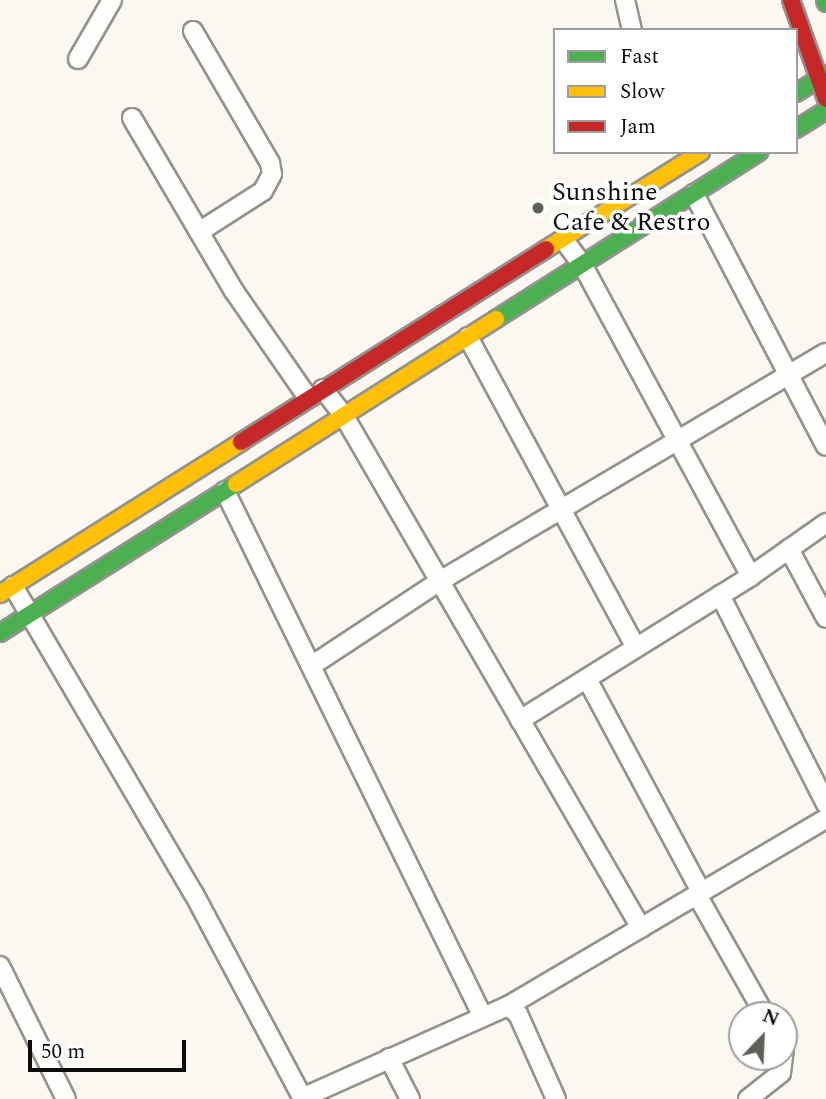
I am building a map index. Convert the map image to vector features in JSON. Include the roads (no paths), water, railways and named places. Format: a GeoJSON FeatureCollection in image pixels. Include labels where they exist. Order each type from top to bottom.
{"type":"FeatureCollection","features":[{"type":"Feature","properties":{"kind":"main road"},"geometry":{"type":"LineString","coordinates":[[791,0],[822,77],[826,99]]}},
{"type":"Feature","properties":{"kind":"main road"},"geometry":{"type":"LineString","coordinates":[[798,92],[822,77]]}},
{"type":"Feature","properties":{"kind":"main road"},"geometry":{"type":"LineString","coordinates":[[798,128],[826,110]]}},
{"type":"Feature","properties":{"kind":"main road"},"geometry":{"type":"LineString","coordinates":[[6,590],[695,154]]}},
{"type":"Feature","properties":{"kind":"main road"},"geometry":{"type":"LineString","coordinates":[[0,634],[756,154]]}},
{"type":"Feature","properties":{"kind":"street"},"geometry":{"type":"LineString","coordinates":[[78,59],[112,0]]}},
{"type":"Feature","properties":{"kind":"street"},"geometry":{"type":"LineString","coordinates":[[625,0],[632,28]]}},
{"type":"Feature","properties":{"kind":"street"},"geometry":{"type":"LineString","coordinates":[[193,31],[270,163],[272,174],[263,191],[199,232]]}},
{"type":"Feature","properties":{"kind":"street"},"geometry":{"type":"LineString","coordinates":[[132,118],[199,232],[316,393],[344,415],[641,928]]}},
{"type":"Feature","properties":{"kind":"street"},"geometry":{"type":"LineString","coordinates":[[694,194],[792,373],[826,446]]}},
{"type":"Feature","properties":{"kind":"street"},"geometry":{"type":"LineString","coordinates":[[563,239],[582,264],[675,442],[751,576]]}},
{"type":"Feature","properties":{"kind":"street"},"geometry":{"type":"LineString","coordinates":[[468,337],[559,511],[636,648]]}},
{"type":"Feature","properties":{"kind":"street"},"geometry":{"type":"LineString","coordinates":[[311,666],[440,581],[826,353]]}},
{"type":"Feature","properties":{"kind":"street"},"geometry":{"type":"LineString","coordinates":[[225,491],[482,1014]]}},
{"type":"Feature","properties":{"kind":"street"},"geometry":{"type":"LineString","coordinates":[[520,720],[751,576],[826,523]]}},
{"type":"Feature","properties":{"kind":"street"},"geometry":{"type":"LineString","coordinates":[[789,549],[826,618]]}},
{"type":"Feature","properties":{"kind":"street"},"geometry":{"type":"LineString","coordinates":[[6,590],[30,615],[194,894],[302,1098],[482,1014],[508,1006],[826,819]]}},
{"type":"Feature","properties":{"kind":"street"},"geometry":{"type":"LineString","coordinates":[[720,595],[826,804]]}},
{"type":"Feature","properties":{"kind":"street"},"geometry":{"type":"LineString","coordinates":[[587,679],[757,1001]]}},
{"type":"Feature","properties":{"kind":"street"},"geometry":{"type":"LineString","coordinates":[[0,966],[66,1099]]}},
{"type":"Feature","properties":{"kind":"street"},"geometry":{"type":"LineString","coordinates":[[508,1006],[518,1014],[556,1099]]}},
{"type":"Feature","properties":{"kind":"street"},"geometry":{"type":"LineString","coordinates":[[389,1058],[410,1099]]}},
{"type":"Feature","properties":{"kind":"street"},"geometry":{"type":"LineString","coordinates":[[748,1099],[774,1083],[781,1071]]}},
{"type":"Feature","properties":{"kind":"place","name":"Sunshine Cafe & Restro"},"geometry":{"type":"Point","coordinates":[538,208]}}]}
